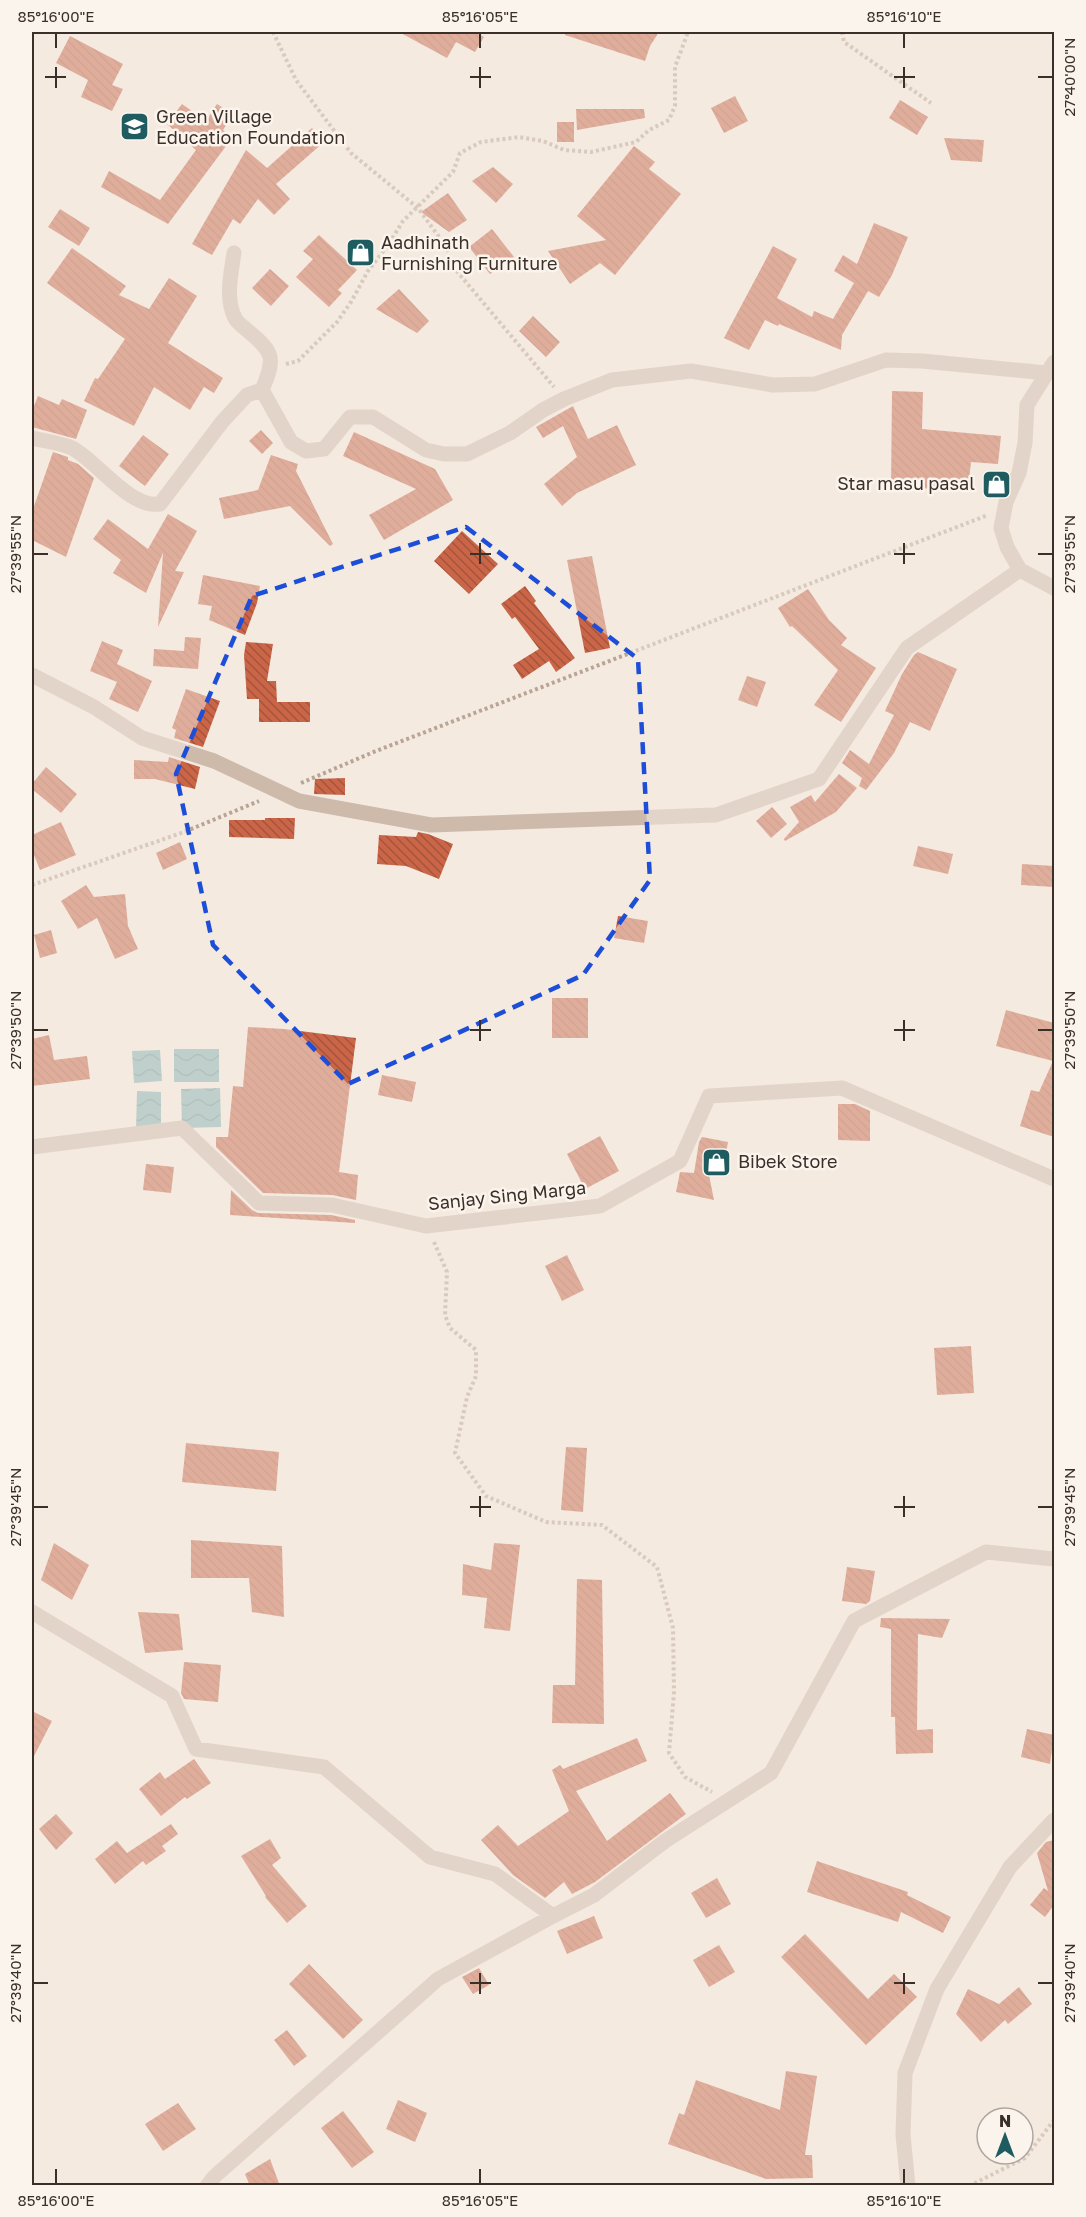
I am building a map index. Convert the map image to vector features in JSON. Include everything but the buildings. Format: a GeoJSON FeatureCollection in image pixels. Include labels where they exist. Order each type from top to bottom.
{"type":"FeatureCollection","features":[{"type":"Feature","properties":{"kind":"street"},"geometry":{"type":"LineString","coordinates":[[32,438],[72,448],[125,490],[147,504],[160,504],[234,408],[247,395],[262,390],[271,369],[271,355],[266,345],[235,320],[230,302],[234,253]]}},
{"type":"Feature","properties":{"kind":"street"},"geometry":{"type":"LineString","coordinates":[[262,390],[291,442],[306,451],[324,449],[350,417],[373,417],[426,450],[444,454],[467,454],[510,433],[543,410],[564,399],[612,380],[691,371],[772,386],[815,384],[886,360],[1051,368],[1027,405],[1025,443],[1019,473],[1004,509],[1001,528],[1007,547],[1020,570],[1054,588]]}},
{"type":"Feature","properties":{"kind":"street"},"geometry":{"type":"LineString","coordinates":[[32,675],[94,707],[142,738],[214,761],[299,801],[431,825],[716,815],[819,779],[907,648],[1020,570]]}},
{"type":"Feature","properties":{"kind":"street","name":"Sanjay Sing Marga"},"geometry":{"type":"LineString","coordinates":[[32,1147],[182,1128],[259,1203],[332,1205],[426,1226],[600,1206],[680,1161],[709,1096],[842,1088],[1054,1179]]}},
{"type":"Feature","properties":{"kind":"street"},"geometry":{"type":"LineString","coordinates":[[207,2186],[215,2176],[438,1979],[594,1895],[665,1841],[771,1773],[854,1620],[986,1552],[1054,1559]]}},
{"type":"Feature","properties":{"kind":"street"},"geometry":{"type":"LineString","coordinates":[[32,1612],[172,1696],[196,1749],[324,1767],[430,1857],[495,1874],[553,1916]]}},
{"type":"Feature","properties":{"kind":"street"},"geometry":{"type":"LineString","coordinates":[[908,2186],[903,2135],[905,2073],[937,1989],[1011,1867],[1054,1820]]}},
{"type":"Feature","properties":{"kind":"path"},"geometry":{"type":"LineString","coordinates":[[273,32],[296,80],[351,153],[418,208],[447,248],[450,263],[564,399]]}},
{"type":"Feature","properties":{"kind":"path"},"geometry":{"type":"LineString","coordinates":[[271,369],[298,361],[324,336],[351,302],[368,271],[403,221],[453,172],[460,153],[481,142],[519,137],[543,141],[564,150],[591,152],[636,142],[649,130],[669,120],[675,106],[675,67],[688,32]]}},
{"type":"Feature","properties":{"kind":"path"},"geometry":{"type":"LineString","coordinates":[[842,32],[844,42],[931,103]]}},
{"type":"Feature","properties":{"kind":"path"},"geometry":{"type":"LineString","coordinates":[[32,885],[46,878],[184,832],[376,750],[1004,509]]}},
{"type":"Feature","properties":{"kind":"path"},"geometry":{"type":"LineString","coordinates":[[426,1226],[447,1272],[445,1315],[450,1328],[476,1350],[476,1376],[467,1397],[455,1453],[486,1496],[546,1522],[602,1525],[657,1567],[673,1628],[674,1692],[669,1753],[685,1777],[728,1801]]}},
{"type":"Feature","properties":{"kind":"path"},"geometry":{"type":"LineString","coordinates":[[969,2186],[1025,2158],[1054,2120]]}},
{"type":"Feature","properties":{"kind":"highlighted area"},"geometry":{"type":"Polygon","coordinates":[[[466,527],[638,659],[650,880],[583,975],[348,1084],[213,945],[176,774],[252,596],[466,527]]]}},
{"type":"Feature","properties":{"kind":"water"},"geometry":{"type":"Polygon","coordinates":[[[174,1049],[219,1049],[219,1082],[174,1082],[174,1049]]]}},
{"type":"Feature","properties":{"kind":"water"},"geometry":{"type":"Polygon","coordinates":[[[160,1050],[162,1081],[134,1083],[132,1051],[160,1050]]]}},
{"type":"Feature","properties":{"kind":"water"},"geometry":{"type":"Polygon","coordinates":[[[220,1088],[221,1127],[182,1128],[181,1089],[220,1088]]]}},
{"type":"Feature","properties":{"kind":"water"},"geometry":{"type":"Polygon","coordinates":[[[137,1091],[161,1092],[161,1130],[136,1130],[137,1091]]]}},
{"type":"Feature","properties":{"kind":"place","name":"Green Village Education Foundation"},"geometry":{"type":"Point","coordinates":[135,127]}},
{"type":"Feature","properties":{"kind":"place","name":"Aadhinath Furnishing Furniture"},"geometry":{"type":"Point","coordinates":[360,253]}},
{"type":"Feature","properties":{"kind":"place","name":"Star masu pasal"},"geometry":{"type":"Point","coordinates":[996,484]}},
{"type":"Feature","properties":{"kind":"place","name":"Bibek Store"},"geometry":{"type":"Point","coordinates":[717,1162]}}]}
